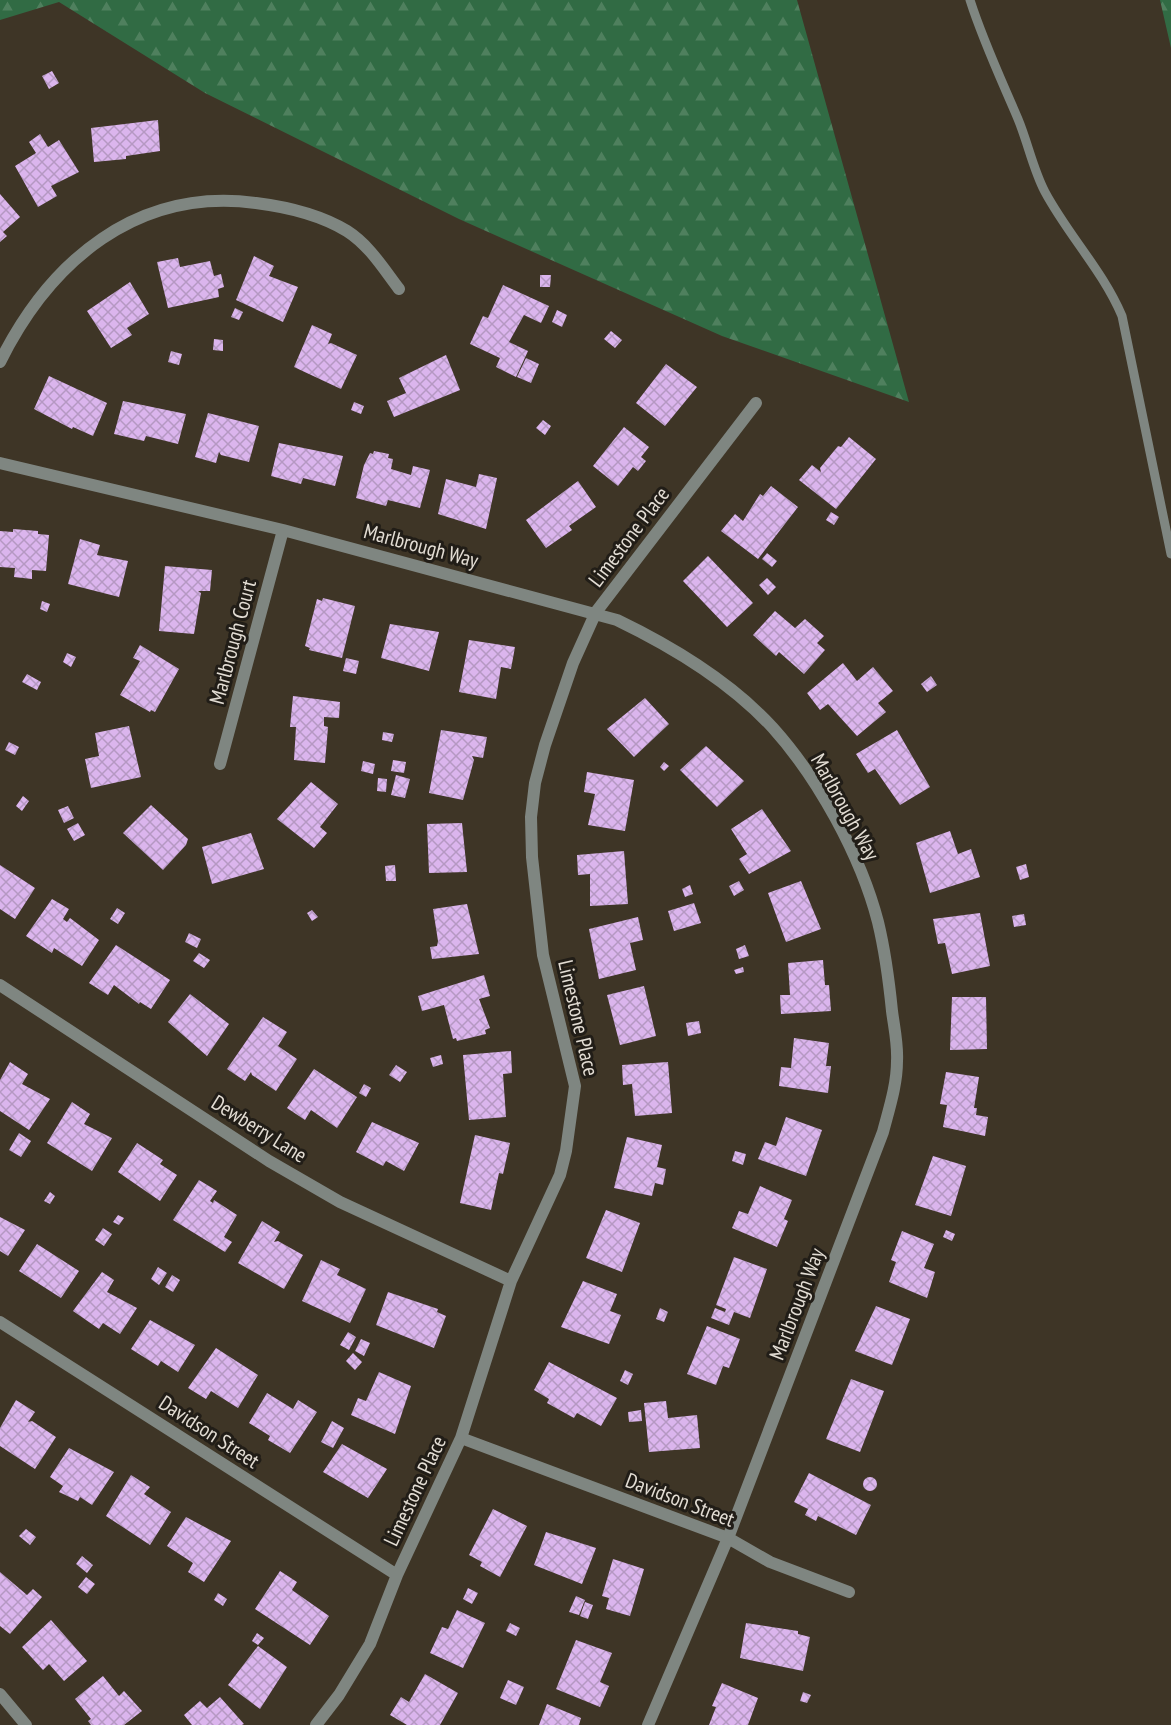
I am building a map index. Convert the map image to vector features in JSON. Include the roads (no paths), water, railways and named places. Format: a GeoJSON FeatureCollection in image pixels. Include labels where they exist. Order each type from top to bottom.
{"type":"FeatureCollection","features":[{"type":"Feature","properties":{"kind":"street"},"geometry":{"type":"LineString","coordinates":[[0,362],[29,311],[60,272],[86,250],[123,224],[157,212],[204,201],[240,200],[306,212],[347,231],[368,248],[399,289]]}},
{"type":"Feature","properties":{"kind":"street","name":"Limestone Place"},"geometry":{"type":"LineString","coordinates":[[316,1725],[339,1695],[370,1644],[397,1575],[461,1438],[512,1281],[560,1175],[574,1108],[575,1086],[571,1060],[543,955],[535,894],[531,817],[535,783],[545,745],[573,663],[596,612],[756,403]]}},
{"type":"Feature","properties":{"kind":"street","name":"Marlbrough Way"},"geometry":{"type":"LineString","coordinates":[[0,463],[283,530],[596,612],[654,638],[701,666],[772,727],[815,787],[840,827],[860,870],[878,921],[888,975],[897,1060],[893,1093],[883,1132],[728,1538],[648,1725]]}},
{"type":"Feature","properties":{"kind":"street","name":"Marlbrough Court"},"geometry":{"type":"LineString","coordinates":[[220,764],[283,530]]}},
{"type":"Feature","properties":{"kind":"street","name":"Dewberry Lane"},"geometry":{"type":"LineString","coordinates":[[0,985],[340,1202],[512,1281]]}},
{"type":"Feature","properties":{"kind":"street","name":"Davidson Street"},"geometry":{"type":"LineString","coordinates":[[0,1322],[397,1575]]}},
{"type":"Feature","properties":{"kind":"street","name":"Davidson Street"},"geometry":{"type":"LineString","coordinates":[[461,1438],[728,1538],[770,1563],[849,1592]]}},
{"type":"Feature","properties":{"kind":"street"},"geometry":{"type":"LineString","coordinates":[[0,1694],[26,1725]]}},
{"type":"Feature","properties":{"kind":"lane"},"geometry":{"type":"LineString","coordinates":[[970,0],[981,35],[1018,120],[1044,189],[1083,254],[1113,295],[1122,316],[1171,554]]}}]}
